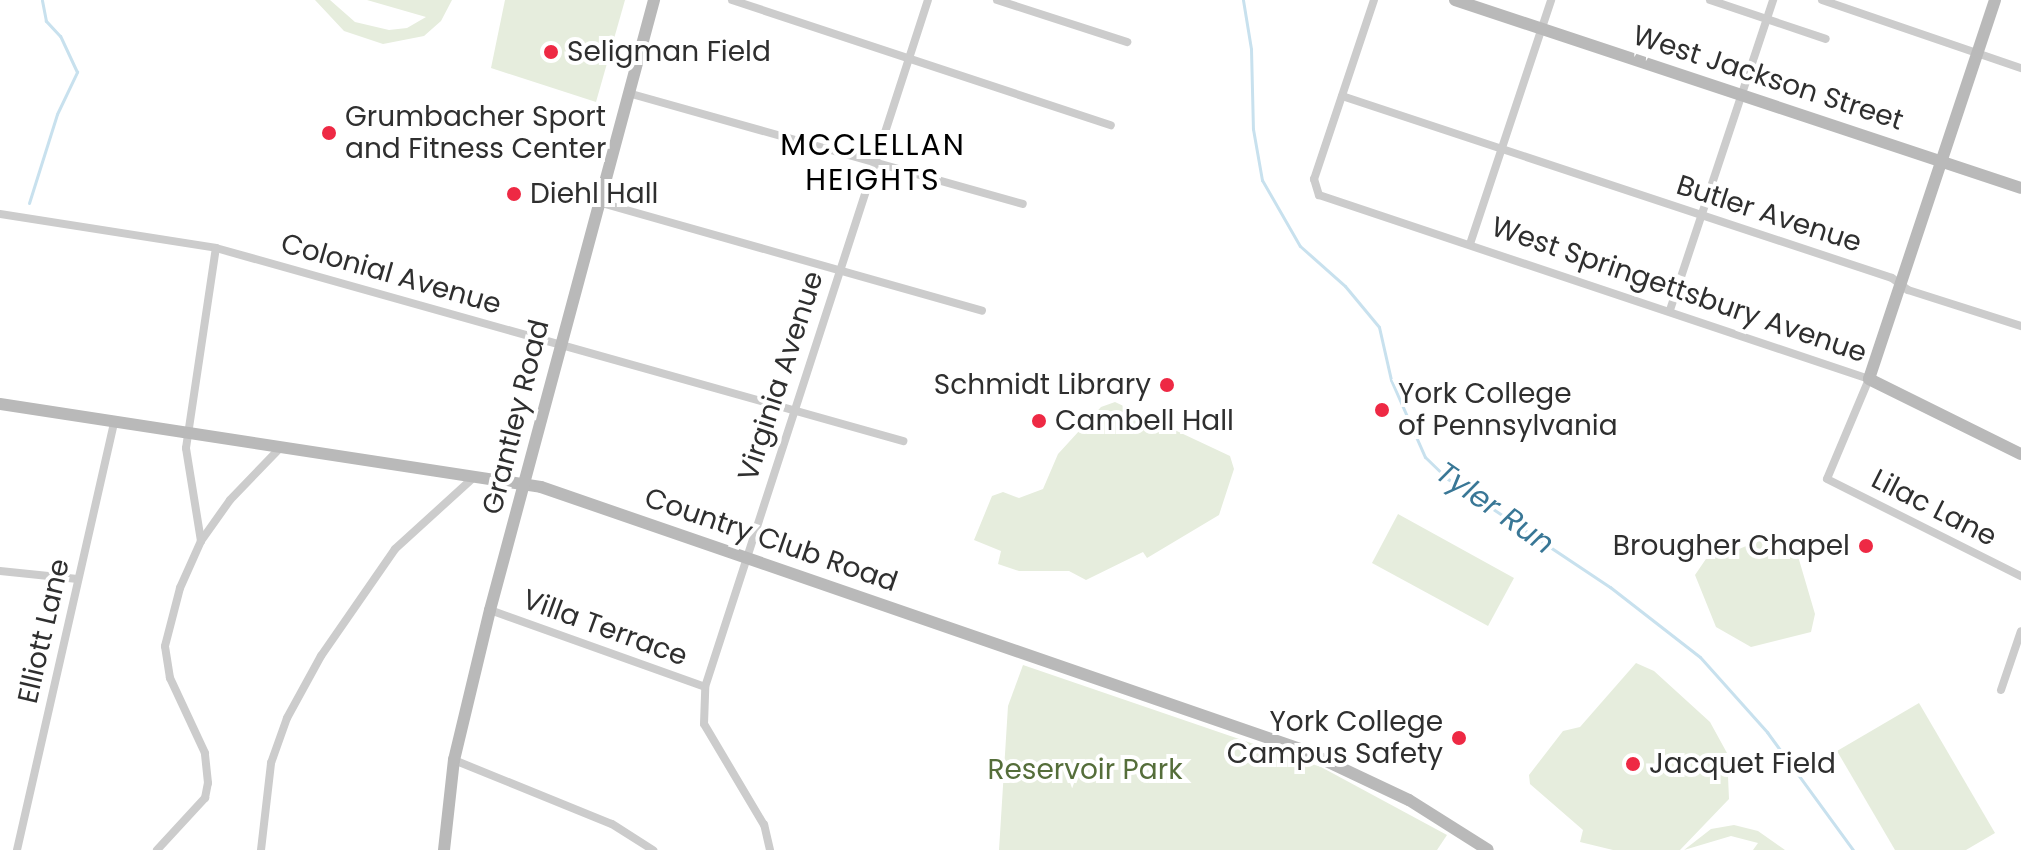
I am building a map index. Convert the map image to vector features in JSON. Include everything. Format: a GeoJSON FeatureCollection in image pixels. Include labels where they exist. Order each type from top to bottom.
{"type":"FeatureCollection","features":[{"type":"Feature","properties":{"kind":"street","name":"Grantley Road"},"geometry":{"type":"LineString","coordinates":[[444,850],[454,760],[490,610],[559,344],[654,0]]}},
{"type":"Feature","properties":{"kind":"street"},"geometry":{"type":"LineString","coordinates":[[732,0],[1111,125]]}},
{"type":"Feature","properties":{"kind":"street","name":"Virginia Avenue"},"geometry":{"type":"LineString","coordinates":[[770,850],[764,825],[704,724],[705,687],[792,408],[928,0]]}},
{"type":"Feature","properties":{"kind":"street"},"geometry":{"type":"LineString","coordinates":[[997,0],[1127,42]]}},
{"type":"Feature","properties":{"kind":"street"},"geometry":{"type":"LineString","coordinates":[[1342,96],[1374,0]]}},
{"type":"Feature","properties":{"kind":"street","name":"West Jackson Street"},"geometry":{"type":"LineString","coordinates":[[1455,0],[2021,188]]}},
{"type":"Feature","properties":{"kind":"street"},"geometry":{"type":"LineString","coordinates":[[1470,244],[1551,0]]}},
{"type":"Feature","properties":{"kind":"street"},"geometry":{"type":"LineString","coordinates":[[1710,0],[1826,39]]}},
{"type":"Feature","properties":{"kind":"street"},"geometry":{"type":"LineString","coordinates":[[1670,310],[1773,0]]}},
{"type":"Feature","properties":{"kind":"street"},"geometry":{"type":"LineString","coordinates":[[1822,0],[2021,68]]}},
{"type":"Feature","properties":{"kind":"street"},"geometry":{"type":"LineString","coordinates":[[1869,379],[1995,0]]}},
{"type":"Feature","properties":{"kind":"street"},"geometry":{"type":"LineString","coordinates":[[628,93],[1023,204]]}},
{"type":"Feature","properties":{"kind":"street","name":"Butler Avenue"},"geometry":{"type":"LineString","coordinates":[[1342,96],[1701,215],[2021,326]]}},
{"type":"Feature","properties":{"kind":"street","name":"West Springettsbury Avenue"},"geometry":{"type":"LineString","coordinates":[[1342,96],[1315,190],[1869,379],[2021,454]]}},
{"type":"Feature","properties":{"kind":"street"},"geometry":{"type":"LineString","coordinates":[[598,202],[982,311]]}},
{"type":"Feature","properties":{"kind":"street","name":"Colonial Avenue"},"geometry":{"type":"LineString","coordinates":[[0,214],[216,248],[903,441]]}},
{"type":"Feature","properties":{"kind":"street"},"geometry":{"type":"LineString","coordinates":[[201,541],[187,433],[216,248]]}},
{"type":"Feature","properties":{"kind":"street","name":"Lilac Lane"},"geometry":{"type":"LineString","coordinates":[[1869,379],[1827,479],[2021,576]]}},
{"type":"Feature","properties":{"kind":"street","name":"Country Club Road"},"geometry":{"type":"LineString","coordinates":[[0,404],[522,484],[744,556],[1303,750],[1409,800],[1488,850]]}},
{"type":"Feature","properties":{"kind":"street","name":"Elliott Lane"},"geometry":{"type":"LineString","coordinates":[[17,850],[114,422]]}},
{"type":"Feature","properties":{"kind":"street"},"geometry":{"type":"LineString","coordinates":[[157,850],[205,798],[208,783],[205,753],[170,678],[165,646],[180,588],[201,541],[230,500],[281,447]]}},
{"type":"Feature","properties":{"kind":"street"},"geometry":{"type":"LineString","coordinates":[[261,850],[271,763],[287,718],[321,656],[395,549],[474,477]]}},
{"type":"Feature","properties":{"kind":"street"},"geometry":{"type":"LineString","coordinates":[[0,571],[78,579]]}},
{"type":"Feature","properties":{"kind":"street","name":"Villa Terrace"},"geometry":{"type":"LineString","coordinates":[[490,610],[705,687]]}},
{"type":"Feature","properties":{"kind":"street"},"geometry":{"type":"LineString","coordinates":[[2001,690],[2021,631]]}},
{"type":"Feature","properties":{"kind":"street"},"geometry":{"type":"LineString","coordinates":[[454,760],[612,824],[653,850]]}},
{"type":"Feature","properties":{"kind":"green space"},"geometry":{"type":"Polygon","coordinates":[[[315,0],[330,0],[355,22],[389,30],[407,28],[426,17],[367,0],[452,0],[441,21],[424,36],[383,44],[344,31],[315,0]]]}},
{"type":"Feature","properties":{"kind":"green space","name":"Seligman Field"},"geometry":{"type":"Polygon","coordinates":[[[505,0],[625,0],[596,102],[491,68],[505,0]]]}},
{"type":"Feature","properties":{"kind":"green space"},"geometry":{"type":"Polygon","coordinates":[[[1115,402],[1230,456],[1234,469],[1219,515],[1147,558],[1143,552],[1086,580],[1069,571],[1019,571],[998,564],[1001,551],[974,540],[992,496],[1003,492],[1019,498],[1043,489],[1058,454],[1101,407],[1115,402]]]}},
{"type":"Feature","properties":{"kind":"green space"},"geometry":{"type":"Polygon","coordinates":[[[1398,514],[1514,578],[1488,626],[1372,563],[1398,514]]]}},
{"type":"Feature","properties":{"kind":"green space"},"geometry":{"type":"Polygon","coordinates":[[[1773,535],[1795,546],[1815,614],[1811,632],[1751,647],[1716,627],[1695,575],[1710,553],[1737,544],[1739,549],[1773,535]]]}},
{"type":"Feature","properties":{"kind":"green space","name":"Jacquet Field"},"geometry":{"type":"Polygon","coordinates":[[[1636,663],[1654,671],[1710,722],[1727,753],[1729,799],[1680,850],[1613,850],[1580,842],[1583,830],[1530,784],[1529,775],[1563,731],[1580,727],[1636,663]]]}},
{"type":"Feature","properties":{"kind":"green space","name":"Reservoir Park"},"geometry":{"type":"Polygon","coordinates":[[[1023,665],[1321,767],[1447,835],[1437,850],[999,850],[1008,706],[1023,665]]]}},
{"type":"Feature","properties":{"kind":"green space"},"geometry":{"type":"Polygon","coordinates":[[[1919,703],[1995,833],[1966,850],[1895,850],[1837,751],[1919,703]]]}},
{"type":"Feature","properties":{"kind":"green space"},"geometry":{"type":"Polygon","coordinates":[[[1734,825],[1758,831],[1785,850],[1753,850],[1758,843],[1731,836],[1684,850],[1711,829],[1734,825]]]}},
{"type":"Feature","properties":{"kind":"waterway"},"geometry":{"type":"LineString","coordinates":[[29,203],[57,114],[77,72],[60,36],[46,21],[42,0]]}},
{"type":"Feature","properties":{"kind":"waterway","name":"Tyler Run"},"geometry":{"type":"LineString","coordinates":[[1243,0],[1251,49],[1253,129],[1262,180],[1300,246],[1345,286],[1379,327],[1391,380],[1425,457],[1448,479],[1610,587],[1700,657],[1767,732],[1853,850]]}},
{"type":"Feature","properties":{"kind":"place","name":"Seligman Field"},"geometry":{"type":"Point","coordinates":[551,52]}},
{"type":"Feature","properties":{"kind":"place","name":"Grumbacher Sport and Fitness Center"},"geometry":{"type":"Point","coordinates":[329,133]}},
{"type":"Feature","properties":{"kind":"place","name":"Diehl Hall"},"geometry":{"type":"Point","coordinates":[514,194]}},
{"type":"Feature","properties":{"kind":"place","name":"Schmidt Library"},"geometry":{"type":"Point","coordinates":[1167,385]}},
{"type":"Feature","properties":{"kind":"place","name":"York College of Pennsylvania"},"geometry":{"type":"Point","coordinates":[1382,410]}},
{"type":"Feature","properties":{"kind":"place","name":"Cambell Hall"},"geometry":{"type":"Point","coordinates":[1039,421]}},
{"type":"Feature","properties":{"kind":"place","name":"Brougher Chapel"},"geometry":{"type":"Point","coordinates":[1866,546]}},
{"type":"Feature","properties":{"kind":"place","name":"York College Campus Safety"},"geometry":{"type":"Point","coordinates":[1459,738]}},
{"type":"Feature","properties":{"kind":"place","name":"Jacquet Field"},"geometry":{"type":"Point","coordinates":[1633,764]}},
{"type":"Feature","properties":{"kind":"district","name":"MCCLELLAN HEIGHTS"},"geometry":{"type":"Point","coordinates":[873,162]}}]}
